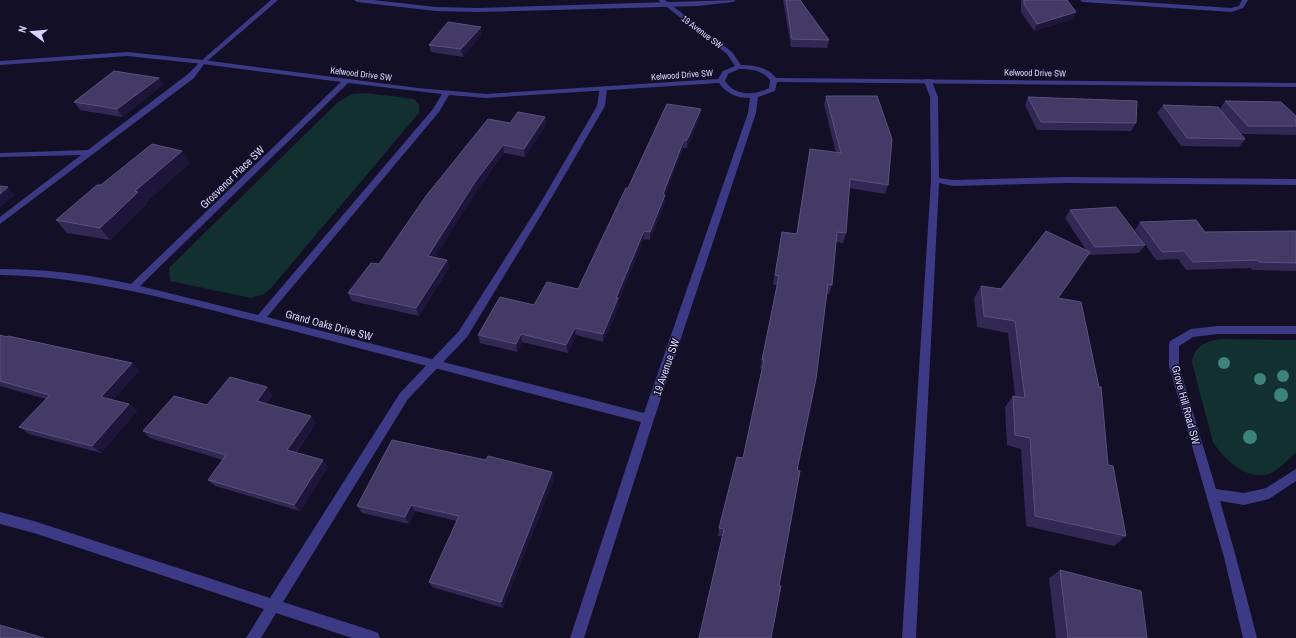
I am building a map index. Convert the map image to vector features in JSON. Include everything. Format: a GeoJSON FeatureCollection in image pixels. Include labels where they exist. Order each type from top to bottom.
{"type":"FeatureCollection","features":[{"type":"Feature","properties":{"kind":"street"},"geometry":{"type":"LineString","coordinates":[[0,221],[191,76],[203,62],[275,0]]}},
{"type":"Feature","properties":{"kind":"street"},"geometry":{"type":"LineString","coordinates":[[357,0],[436,9],[478,10],[698,4],[733,0]]}},
{"type":"Feature","properties":{"kind":"street","name":"19 Avenue SW"},"geometry":{"type":"LineString","coordinates":[[661,0],[730,53],[739,67]]}},
{"type":"Feature","properties":{"kind":"street"},"geometry":{"type":"LineString","coordinates":[[1083,0],[1231,10],[1241,7],[1245,0]]}},
{"type":"Feature","properties":{"kind":"street","name":"Kelwood Drive SW"},"geometry":{"type":"LineString","coordinates":[[0,63],[127,54],[203,62],[447,93],[486,96],[603,90],[721,81]]}},
{"type":"Feature","properties":{"kind":"street"},"geometry":{"type":"LineString","coordinates":[[739,67],[751,67],[762,70],[770,74],[774,80],[772,89],[761,95],[754,96],[739,95],[727,89],[721,81],[722,76],[726,72],[739,67]]}},
{"type":"Feature","properties":{"kind":"street","name":"Kelwood Drive SW"},"geometry":{"type":"LineString","coordinates":[[774,80],[1296,85]]}},
{"type":"Feature","properties":{"kind":"street","name":"Grosvenor Place SW"},"geometry":{"type":"LineString","coordinates":[[132,288],[346,81]]}},
{"type":"Feature","properties":{"kind":"street"},"geometry":{"type":"LineString","coordinates":[[909,638],[935,180],[934,97],[928,81]]}},
{"type":"Feature","properties":{"kind":"street"},"geometry":{"type":"LineString","coordinates":[[253,638],[404,396],[433,364],[464,334],[545,202],[601,106],[603,90]]}},
{"type":"Feature","properties":{"kind":"street"},"geometry":{"type":"LineString","coordinates":[[260,319],[436,110],[447,93]]}},
{"type":"Feature","properties":{"kind":"street","name":"19 Avenue SW"},"geometry":{"type":"LineString","coordinates":[[577,638],[648,419],[752,113],[754,96]]}},
{"type":"Feature","properties":{"kind":"street"},"geometry":{"type":"LineString","coordinates":[[0,155],[90,152]]}},
{"type":"Feature","properties":{"kind":"street"},"geometry":{"type":"LineString","coordinates":[[935,180],[953,183],[1066,180],[1296,182]]}},
{"type":"Feature","properties":{"kind":"street","name":"Grand Oaks Drive SW"},"geometry":{"type":"LineString","coordinates":[[0,272],[53,273],[98,280],[260,319],[648,419]]}},
{"type":"Feature","properties":{"kind":"street","name":"Grove Hill Road SW"},"geometry":{"type":"LineString","coordinates":[[1250,638],[1230,557],[1174,366],[1174,344],[1191,333],[1218,330],[1296,330]]}},
{"type":"Feature","properties":{"kind":"street"},"geometry":{"type":"LineString","coordinates":[[1211,494],[1244,499],[1269,493],[1296,474]]}},
{"type":"Feature","properties":{"kind":"street"},"geometry":{"type":"LineString","coordinates":[[0,518],[34,527],[373,638]]}},
{"type":"Feature","properties":{"kind":"green space"},"geometry":{"type":"Polygon","coordinates":[[[366,93],[414,99],[419,104],[419,113],[271,288],[264,294],[251,298],[170,281],[169,268],[338,102],[352,94],[366,93]]]}},
{"type":"Feature","properties":{"kind":"green space"},"geometry":{"type":"Polygon","coordinates":[[[1220,339],[1296,340],[1296,453],[1280,467],[1269,474],[1252,474],[1236,467],[1223,455],[1213,442],[1192,363],[1195,353],[1201,346],[1210,341],[1220,339]]]}},
{"type":"Feature","properties":{"kind":"building"},"geometry":{"type":"Polygon","coordinates":[[[786,0],[800,0],[829,40],[792,39],[786,0]]]}},
{"type":"Feature","properties":{"kind":"building"},"geometry":{"type":"Polygon","coordinates":[[[1024,0],[1067,0],[1076,12],[1037,24],[1024,4],[1024,0]]]}},
{"type":"Feature","properties":{"kind":"building"},"geometry":{"type":"Polygon","coordinates":[[[448,22],[481,27],[461,49],[429,45],[448,22]]]}},
{"type":"Feature","properties":{"kind":"building"},"geometry":{"type":"Polygon","coordinates":[[[114,71],[159,78],[117,109],[74,102],[114,71]]]}},
{"type":"Feature","properties":{"kind":"building"},"geometry":{"type":"Polygon","coordinates":[[[826,96],[877,96],[892,139],[888,185],[850,179],[846,233],[837,232],[832,285],[828,284],[816,379],[797,470],[800,471],[771,638],[699,638],[724,529],[719,528],[737,457],[743,458],[764,360],[762,360],[779,276],[775,275],[782,232],[797,234],[810,149],[841,153],[826,96]]]}},
{"type":"Feature","properties":{"kind":"building"},"geometry":{"type":"Polygon","coordinates":[[[1028,97],[1137,101],[1136,123],[1041,122],[1028,97]]]}},
{"type":"Feature","properties":{"kind":"building"},"geometry":{"type":"Polygon","coordinates":[[[1225,101],[1281,102],[1296,116],[1296,126],[1248,126],[1225,101]]]}},
{"type":"Feature","properties":{"kind":"building"},"geometry":{"type":"Polygon","coordinates":[[[667,104],[701,109],[687,140],[684,140],[663,194],[665,195],[650,232],[644,231],[616,298],[618,298],[603,334],[575,328],[566,345],[521,334],[516,344],[478,335],[500,297],[534,305],[547,282],[578,289],[626,188],[628,188],[667,104]]]}},
{"type":"Feature","properties":{"kind":"building"},"geometry":{"type":"Polygon","coordinates":[[[1163,105],[1218,107],[1245,139],[1187,138],[1163,105]]]}},
{"type":"Feature","properties":{"kind":"building"},"geometry":{"type":"Polygon","coordinates":[[[518,112],[545,117],[524,149],[503,145],[475,182],[428,256],[447,260],[416,308],[348,293],[371,263],[379,264],[426,196],[488,119],[510,123],[518,112]]]}},
{"type":"Feature","properties":{"kind":"building"},"geometry":{"type":"Polygon","coordinates":[[[152,144],[182,151],[135,191],[138,192],[100,228],[56,220],[97,185],[101,185],[152,144]]]}},
{"type":"Feature","properties":{"kind":"building"},"geometry":{"type":"Polygon","coordinates":[[[0,186],[8,187],[0,194],[0,186]]]}},
{"type":"Feature","properties":{"kind":"building"},"geometry":{"type":"Polygon","coordinates":[[[1116,207],[1145,245],[1095,247],[1070,210],[1116,207]]]}},
{"type":"Feature","properties":{"kind":"building"},"geometry":{"type":"Polygon","coordinates":[[[1196,220],[1205,232],[1296,231],[1296,263],[1259,262],[1258,260],[1193,262],[1184,251],[1162,252],[1140,222],[1196,220]]]}},
{"type":"Feature","properties":{"kind":"building"},"geometry":{"type":"Polygon","coordinates":[[[1046,231],[1090,252],[1058,298],[1081,302],[1099,387],[1101,387],[1108,465],[1113,466],[1126,536],[1035,516],[1030,438],[1015,435],[1013,396],[1025,398],[1015,321],[984,316],[981,286],[1001,289],[1046,231]]]}},
{"type":"Feature","properties":{"kind":"building"},"geometry":{"type":"Polygon","coordinates":[[[0,335],[132,363],[101,397],[129,404],[92,446],[19,427],[50,395],[0,381],[0,335]]]}},
{"type":"Feature","properties":{"kind":"building"},"geometry":{"type":"Polygon","coordinates":[[[230,377],[267,387],[257,401],[311,416],[287,450],[323,460],[294,505],[208,480],[226,455],[143,431],[174,396],[207,405],[230,377]]]}},
{"type":"Feature","properties":{"kind":"building"},"geometry":{"type":"Polygon","coordinates":[[[392,440],[486,460],[488,456],[552,472],[501,602],[429,582],[459,516],[411,505],[405,517],[357,506],[392,440]]]}},
{"type":"Feature","properties":{"kind":"building"},"geometry":{"type":"Polygon","coordinates":[[[1060,570],[1141,591],[1147,638],[1068,638],[1060,570]]]}},
{"type":"Feature","properties":{"kind":"building"},"geometry":{"type":"Polygon","coordinates":[[[0,625],[44,638],[0,638],[0,625]]]}}]}
